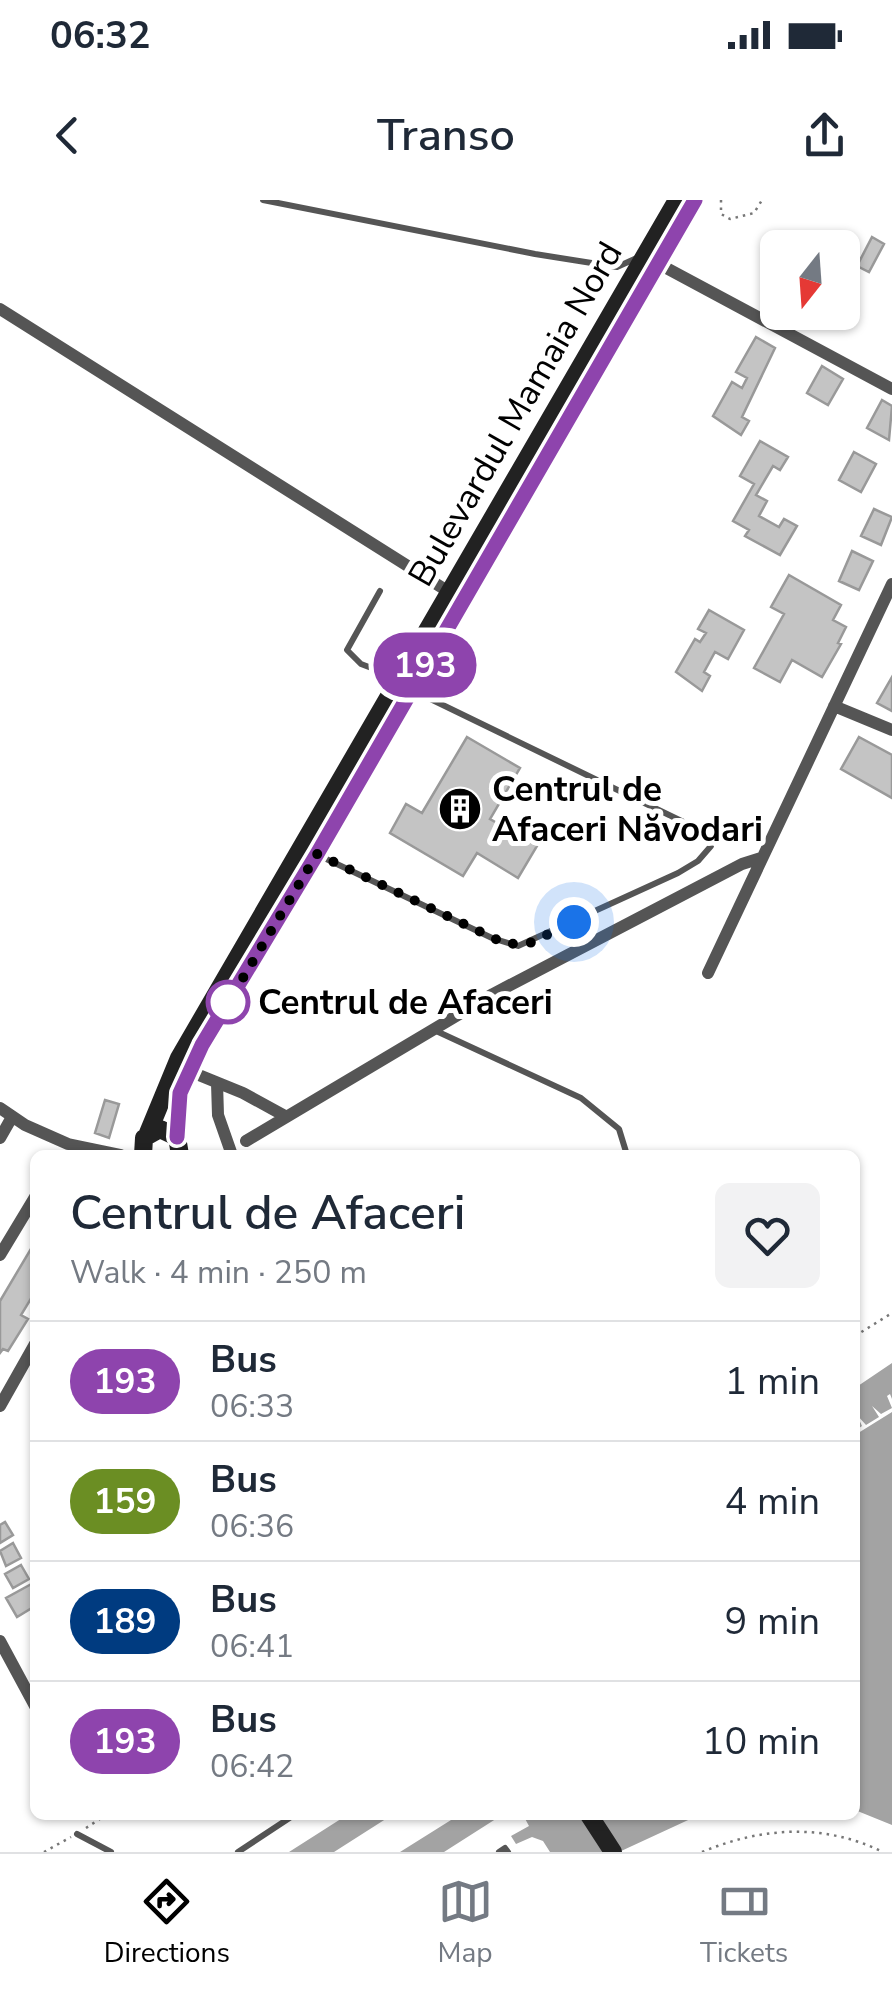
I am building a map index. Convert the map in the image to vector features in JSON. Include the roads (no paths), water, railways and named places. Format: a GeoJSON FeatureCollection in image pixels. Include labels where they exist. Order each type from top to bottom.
{"type":"FeatureCollection","features":[{"type":"Feature","properties":{"kind":"main road","name":"Bulevardul Mamaia Nord"},"geometry":{"type":"LineString","coordinates":[[143,1150],[179,1058],[405,684],[651,258],[677,200]]}},
{"type":"Feature","properties":{"kind":"main road","name":"Bulevardul Mamaia Nord"},"geometry":{"type":"LineString","coordinates":[[180,1149],[178,1102],[189,1071],[317,854],[450,592],[651,258],[695,200]]}},
{"type":"Feature","properties":{"kind":"main road"},"geometry":{"type":"LineString","coordinates":[[148,1134],[167,1130],[180,1149]]}},
{"type":"Feature","properties":{"kind":"main road"},"geometry":{"type":"LineString","coordinates":[[592,1820],[613,1852]]}},
{"type":"Feature","properties":{"kind":"street"},"geometry":{"type":"LineString","coordinates":[[651,258],[892,389]]}},
{"type":"Feature","properties":{"kind":"street"},"geometry":{"type":"LineString","coordinates":[[0,309],[450,592]]}},
{"type":"Feature","properties":{"kind":"street"},"geometry":{"type":"LineString","coordinates":[[708,973],[834,706],[888,604],[892,584]]}},
{"type":"Feature","properties":{"kind":"street"},"geometry":{"type":"LineString","coordinates":[[834,706],[892,730]]}},
{"type":"Feature","properties":{"kind":"street"},"geometry":{"type":"LineString","coordinates":[[246,1142],[492,994],[722,874],[761,858]]}},
{"type":"Feature","properties":{"kind":"street"},"geometry":{"type":"LineString","coordinates":[[189,1071],[286,1116]]}},
{"type":"Feature","properties":{"kind":"street"},"geometry":{"type":"LineString","coordinates":[[217,1083],[218,1115],[230,1150]]}},
{"type":"Feature","properties":{"kind":"street"},"geometry":{"type":"LineString","coordinates":[[0,1108],[64,1150]]}},
{"type":"Feature","properties":{"kind":"street"},"geometry":{"type":"LineString","coordinates":[[0,1138],[12,1117]]}},
{"type":"Feature","properties":{"kind":"street"},"geometry":{"type":"LineString","coordinates":[[0,1255],[30,1205]]}},
{"type":"Feature","properties":{"kind":"street"},"geometry":{"type":"LineString","coordinates":[[0,1406],[30,1353]]}},
{"type":"Feature","properties":{"kind":"street"},"geometry":{"type":"LineString","coordinates":[[22,1367],[30,1373]]}},
{"type":"Feature","properties":{"kind":"street"},"geometry":{"type":"LineString","coordinates":[[0,1640],[30,1697]]}},
{"type":"Feature","properties":{"kind":"lane"},"geometry":{"type":"LineString","coordinates":[[264,200],[601,264],[617,266],[651,258]]}},
{"type":"Feature","properties":{"kind":"lane"},"geometry":{"type":"LineString","coordinates":[[317,854],[492,938],[518,946],[678,873],[698,861],[711,846],[710,835],[702,830],[361,664],[346,650],[380,591]]}},
{"type":"Feature","properties":{"kind":"lane"},"geometry":{"type":"LineString","coordinates":[[433,1029],[581,1098],[619,1129],[626,1150]]}},
{"type":"Feature","properties":{"kind":"lane"},"geometry":{"type":"LineString","coordinates":[[238,1852],[286,1820]]}},
{"type":"Feature","properties":{"kind":"lane"},"geometry":{"type":"LineString","coordinates":[[77,1834],[111,1852]]}},
{"type":"Feature","properties":{"kind":"lane"},"geometry":{"type":"LineString","coordinates":[[499,1852],[505,1848],[508,1852]]}},
{"type":"Feature","properties":{"kind":"place","name":"Centrul de Afaceri Năvodari"},"geometry":{"type":"Point","coordinates":[460,809]}},
{"type":"Feature","properties":{"kind":"place","name":"Centrul de Afaceri"},"geometry":{"type":"Point","coordinates":[228,1002]}}]}
